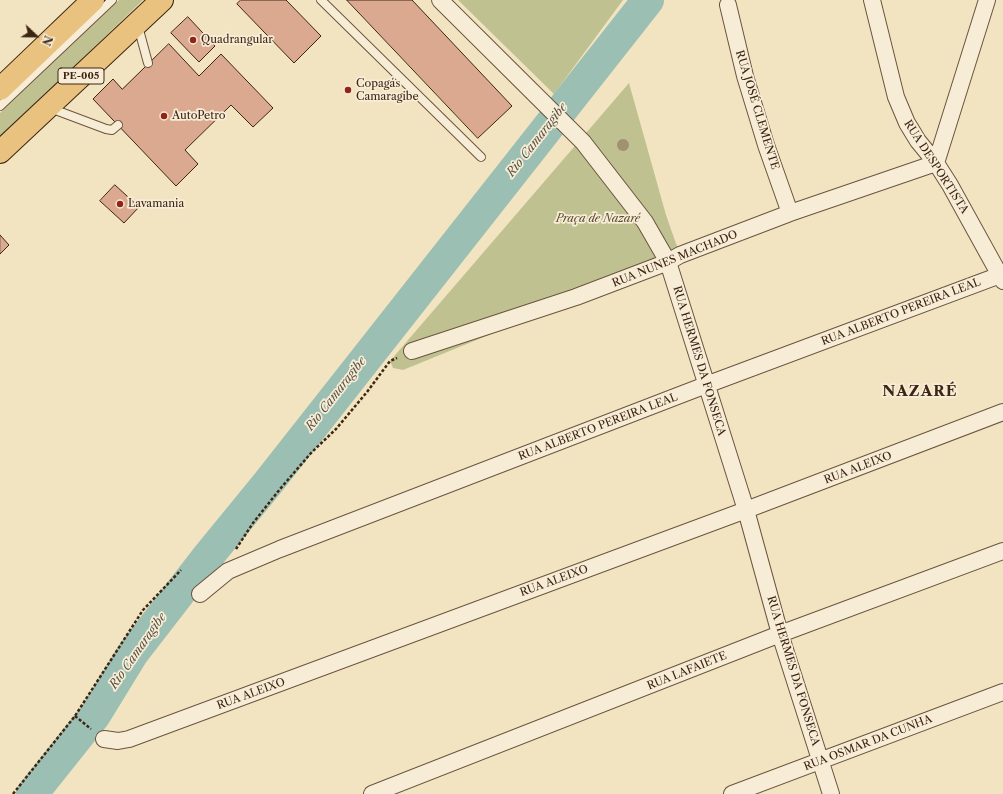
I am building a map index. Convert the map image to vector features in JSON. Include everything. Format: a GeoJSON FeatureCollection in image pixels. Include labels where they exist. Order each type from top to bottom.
{"type":"FeatureCollection","features":[{"type":"Feature","properties":{"kind":"main road"},"geometry":{"type":"LineString","coordinates":[[0,89],[93,0]]}},
{"type":"Feature","properties":{"kind":"main road","name":"PE-005"},"geometry":{"type":"LineString","coordinates":[[0,152],[162,0]]}},
{"type":"Feature","properties":{"kind":"street","name":"RUA HERMES DA FONSECA"},"geometry":{"type":"LineString","coordinates":[[440,0],[583,142],[645,222],[668,262],[746,510],[780,634],[831,794]]}},
{"type":"Feature","properties":{"kind":"street","name":"RUA DESPORTISTA"},"geometry":{"type":"LineString","coordinates":[[872,0],[896,97],[907,123],[918,141],[936,162],[964,208],[1002,277]]}},
{"type":"Feature","properties":{"kind":"street"},"geometry":{"type":"LineString","coordinates":[[936,162],[987,0]]}},
{"type":"Feature","properties":{"kind":"street","name":"RUA JOSÉ CLEMENTE"},"geometry":{"type":"LineString","coordinates":[[728,5],[745,76],[766,145],[790,213]]}},
{"type":"Feature","properties":{"kind":"street","name":"RUA NUNES MACHADO"},"geometry":{"type":"LineString","coordinates":[[412,351],[576,297],[790,213],[936,162]]}},
{"type":"Feature","properties":{"kind":"street","name":"RUA ALBERTO PEREIRA LEAL"},"geometry":{"type":"LineString","coordinates":[[200,594],[228,571],[280,549],[706,385],[1002,277]]}},
{"type":"Feature","properties":{"kind":"street","name":"RUA ALEIXO"},"geometry":{"type":"LineString","coordinates":[[104,739],[118,741],[129,739],[746,510],[1003,412]]}},
{"type":"Feature","properties":{"kind":"street","name":"RUA LAFAIETE"},"geometry":{"type":"LineString","coordinates":[[372,794],[780,634],[1003,551]]}},
{"type":"Feature","properties":{"kind":"street","name":"RUA OSMAR DA CUNHA"},"geometry":{"type":"LineString","coordinates":[[732,794],[1003,692]]}},
{"type":"Feature","properties":{"kind":"lane"},"geometry":{"type":"LineString","coordinates":[[0,106],[112,0]]}},
{"type":"Feature","properties":{"kind":"lane"},"geometry":{"type":"LineString","coordinates":[[321,0],[481,157]]}},
{"type":"Feature","properties":{"kind":"lane"},"geometry":{"type":"LineString","coordinates":[[137,24],[148,63]]}},
{"type":"Feature","properties":{"kind":"lane"},"geometry":{"type":"LineString","coordinates":[[0,144],[97,50]]}},
{"type":"Feature","properties":{"kind":"lane"},"geometry":{"type":"LineString","coordinates":[[48,107],[106,129],[112,130],[118,125]]}},
{"type":"Feature","properties":{"kind":"path"},"geometry":{"type":"LineString","coordinates":[[228,571],[238,545],[280,489],[311,454],[336,429],[367,392],[390,361],[412,351]]}},
{"type":"Feature","properties":{"kind":"path"},"geometry":{"type":"LineString","coordinates":[[13,794],[75,716],[143,610],[181,570]]}},
{"type":"Feature","properties":{"kind":"path"},"geometry":{"type":"LineString","coordinates":[[75,716],[104,739]]}},
{"type":"Feature","properties":{"kind":"green space"},"geometry":{"type":"Polygon","coordinates":[[[119,0],[143,0],[0,138],[0,113],[119,0]]]}},
{"type":"Feature","properties":{"kind":"green space"},"geometry":{"type":"Polygon","coordinates":[[[458,0],[623,0],[554,94],[458,0]]]}},
{"type":"Feature","properties":{"kind":"green space","name":"Praça de Nazaré"},"geometry":{"type":"Polygon","coordinates":[[[629,83],[666,215],[680,255],[668,262],[403,370],[393,368],[390,361],[629,83]]]}},
{"type":"Feature","properties":{"kind":"building"},"geometry":{"type":"Polygon","coordinates":[[[241,0],[286,0],[321,36],[294,63],[237,4],[241,0]]]}},
{"type":"Feature","properties":{"kind":"building"},"geometry":{"type":"Polygon","coordinates":[[[347,0],[412,0],[512,106],[478,138],[347,0]]]}},
{"type":"Feature","properties":{"kind":"building","name":"Quadrangular"},"geometry":{"type":"Polygon","coordinates":[[[188,17],[215,46],[199,62],[171,33],[188,17]]]}},
{"type":"Feature","properties":{"kind":"building","name":"AutoPetro"},"geometry":{"type":"Polygon","coordinates":[[[169,44],[199,76],[221,54],[273,108],[253,127],[231,105],[185,150],[198,164],[176,186],[93,99],[113,79],[122,89],[169,44]]]}},
{"type":"Feature","properties":{"kind":"building","name":"Lavamania"},"geometry":{"type":"Polygon","coordinates":[[[115,185],[139,207],[124,223],[100,201],[115,185]]]}},
{"type":"Feature","properties":{"kind":"building"},"geometry":{"type":"Polygon","coordinates":[[[0,235],[9,245],[0,254],[0,235]]]}},
{"type":"Feature","properties":{"kind":"waterway","name":"Rio Camaragibe"},"geometry":{"type":"LineString","coordinates":[[32,794],[95,715],[133,653],[205,560],[268,483],[648,0]]}},
{"type":"Feature","properties":{"kind":"place","name":"Quadrangular"},"geometry":{"type":"Point","coordinates":[193,40]}},
{"type":"Feature","properties":{"kind":"place","name":"Copagás Camaragibe"},"geometry":{"type":"Point","coordinates":[348,90]}},
{"type":"Feature","properties":{"kind":"place","name":"AutoPetro"},"geometry":{"type":"Point","coordinates":[164,116]}},
{"type":"Feature","properties":{"kind":"place","name":"Lavamania"},"geometry":{"type":"Point","coordinates":[120,204]}},
{"type":"Feature","properties":{"kind":"district","name":"NAZARÉ"},"geometry":{"type":"Point","coordinates":[920,392]}}]}
